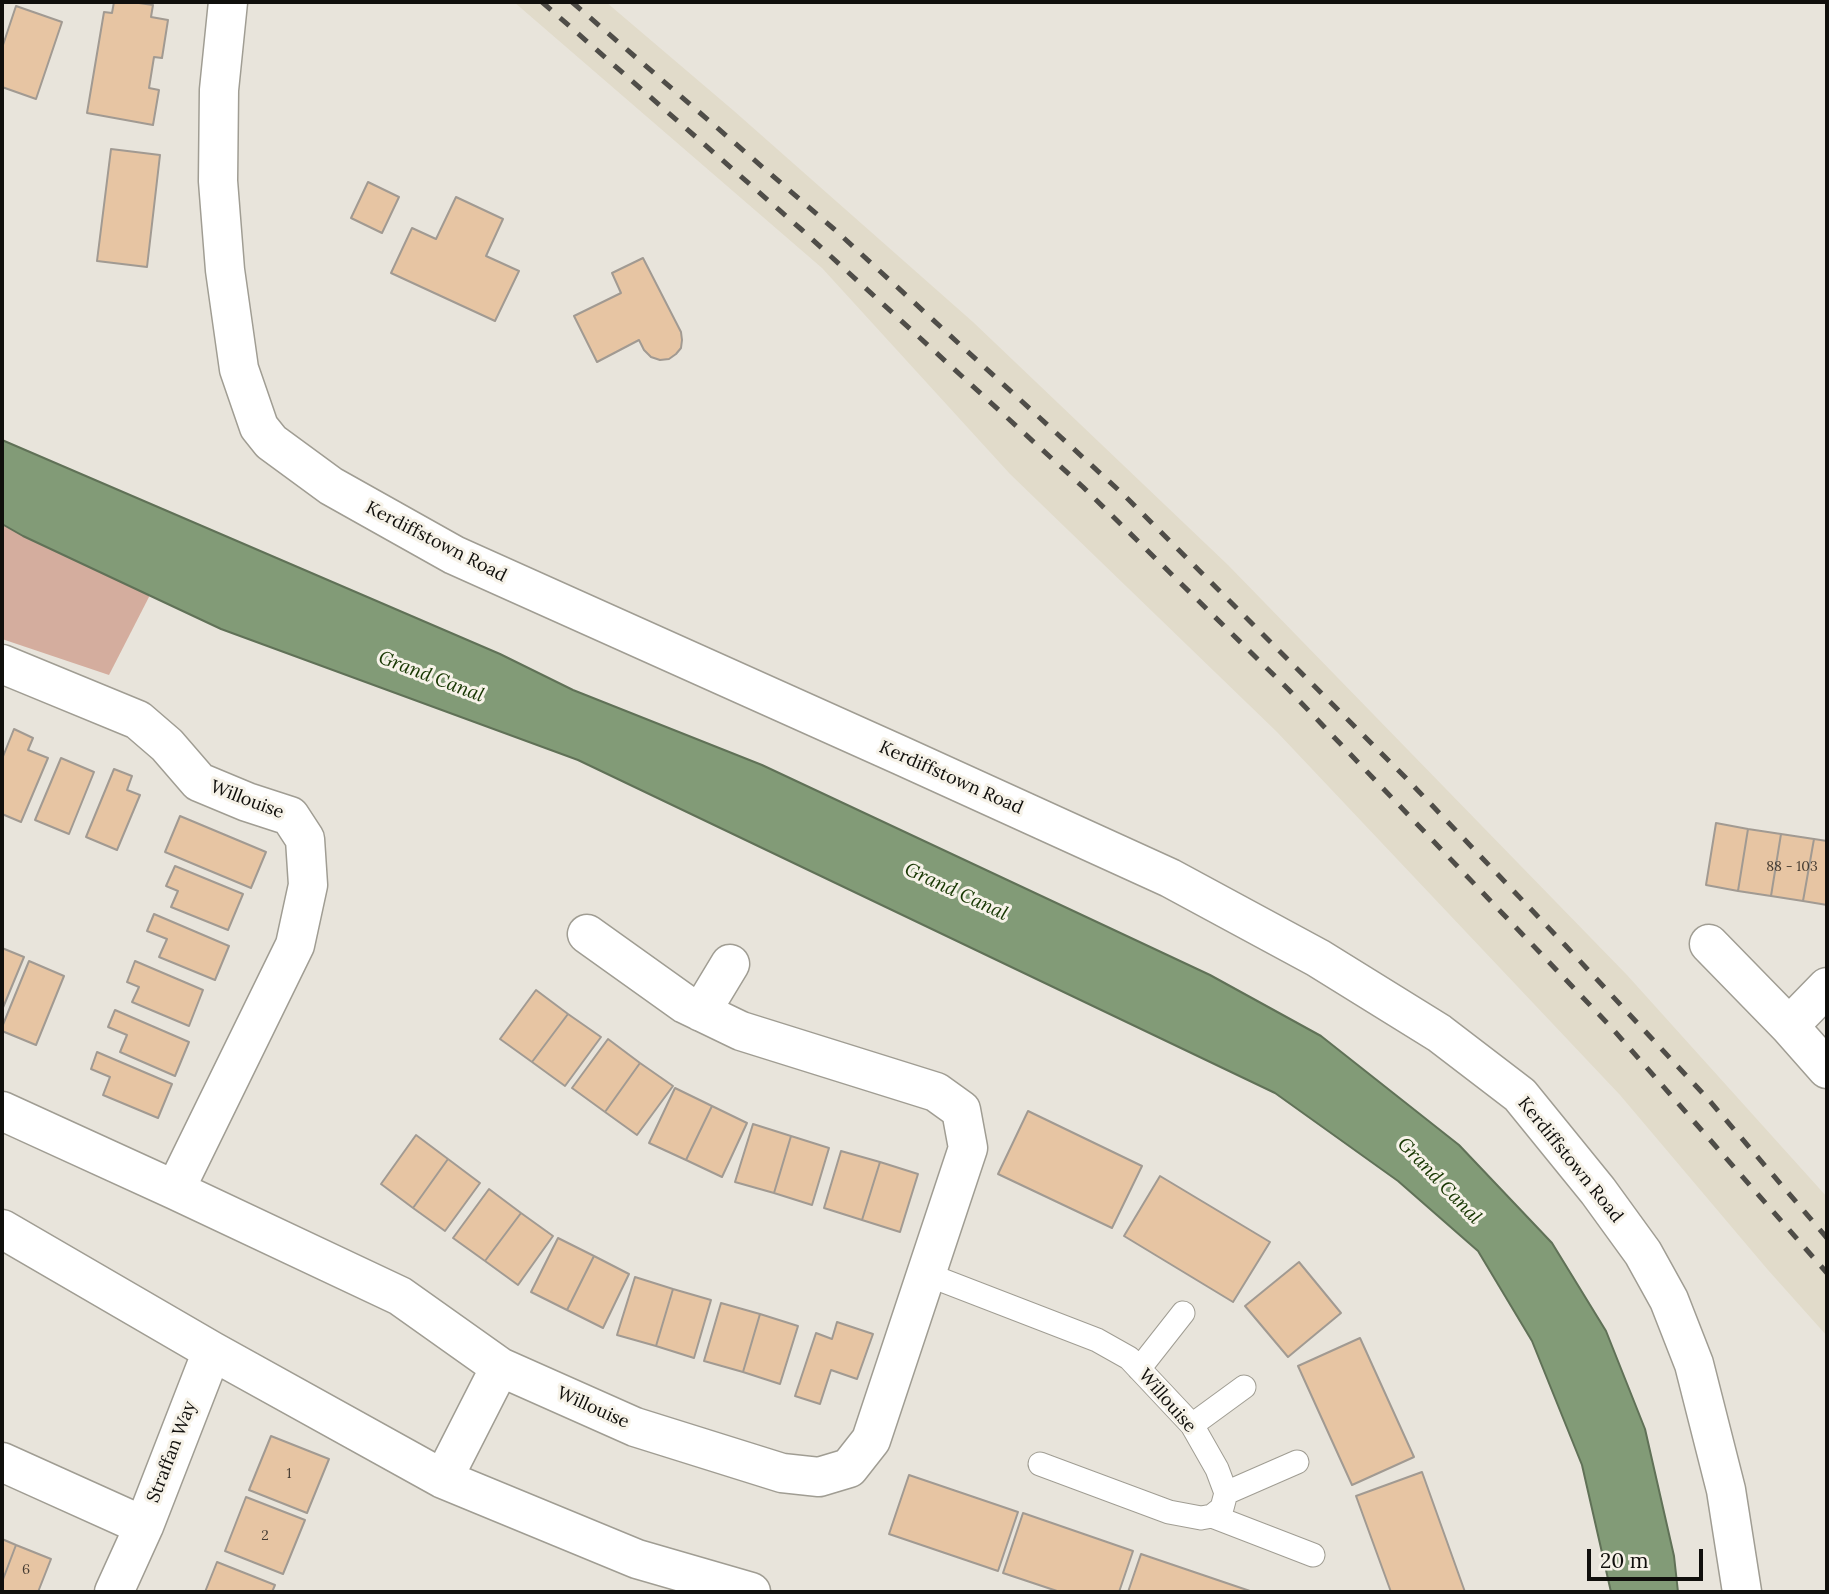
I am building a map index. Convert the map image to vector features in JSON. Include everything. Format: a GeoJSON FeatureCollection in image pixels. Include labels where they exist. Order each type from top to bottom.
{"type":"FeatureCollection","features":[{"type":"Feature","properties":{"kind":"street","name":"Kerdiffstown Road"},"geometry":{"type":"LineString","coordinates":[[228,2],[219,89],[218,142],[218,181],[225,270],[239,369],[259,427],[271,442],[331,486],[454,555],[1170,878],[1318,958],[1362,985],[1439,1033],[1510,1087],[1520,1095],[1598,1192],[1643,1253],[1670,1300],[1694,1364],[1726,1490],[1742,1592]]}},
{"type":"Feature","properties":{"kind":"street","name":"Willouise"},"geometry":{"type":"LineString","coordinates":[[2,664],[138,720],[167,745],[199,782],[290,816],[305,839],[308,885],[295,944],[175,1190]]}},
{"type":"Feature","properties":{"kind":"street","name":"Willouise"},"geometry":{"type":"LineString","coordinates":[[2,1111],[400,1296],[500,1367],[635,1427],[782,1472],[819,1477],[849,1468],[871,1440],[968,1148],[961,1110],[936,1091],[741,1031],[685,1004],[587,934]]}},
{"type":"Feature","properties":{"kind":"street"},"geometry":{"type":"LineString","coordinates":[[1709,944],[1827,1069]]}},
{"type":"Feature","properties":{"kind":"street"},"geometry":{"type":"LineString","coordinates":[[701,1012],[730,964]]}},
{"type":"Feature","properties":{"kind":"street"},"geometry":{"type":"LineString","coordinates":[[1789,1026],[1827,987]]}},
{"type":"Feature","properties":{"kind":"street"},"geometry":{"type":"LineString","coordinates":[[2,1229],[212,1351],[443,1479],[637,1559],[751,1592]]}},
{"type":"Feature","properties":{"kind":"street","name":"Straffan Way"},"geometry":{"type":"LineString","coordinates":[[2,1462],[144,1526],[212,1351]]}},
{"type":"Feature","properties":{"kind":"street"},"geometry":{"type":"LineString","coordinates":[[443,1479],[500,1367]]}},
{"type":"Feature","properties":{"kind":"street"},"geometry":{"type":"LineString","coordinates":[[114,1592],[144,1526]]}},
{"type":"Feature","properties":{"kind":"lane","name":"Willouise"},"geometry":{"type":"LineString","coordinates":[[926,1274],[1097,1340],[1129,1358],[1192,1425],[1217,1469],[1226,1493]]}},
{"type":"Feature","properties":{"kind":"lane"},"geometry":{"type":"LineString","coordinates":[[1139,1369],[1183,1312]]}},
{"type":"Feature","properties":{"kind":"lane"},"geometry":{"type":"LineString","coordinates":[[1192,1425],[1244,1387]]}},
{"type":"Feature","properties":{"kind":"lane"},"geometry":{"type":"LineString","coordinates":[[1040,1464],[1169,1512],[1200,1518],[1212,1516],[1222,1508],[1226,1493],[1297,1462]]}},
{"type":"Feature","properties":{"kind":"lane"},"geometry":{"type":"LineString","coordinates":[[1212,1516],[1313,1555]]}},
{"type":"Feature","properties":{"kind":"shaded area"},"geometry":{"type":"Polygon","coordinates":[[[514,2],[606,2],[973,322],[1228,565],[1627,975],[1827,1197],[1827,1336],[1620,1095],[1277,732],[1010,474],[822,268],[514,2]]]}},
{"type":"Feature","properties":{"kind":"shaded area"},"geometry":{"type":"Polygon","coordinates":[[[2,524],[150,595],[109,675],[2,639],[2,524]]]}},
{"type":"Feature","properties":{"kind":"water","name":"Grand Canal"},"geometry":{"type":"Polygon","coordinates":[[[2,440],[500,654],[573,690],[762,765],[1210,975],[1321,1036],[1459,1145],[1552,1243],[1606,1331],[1645,1429],[1674,1556],[1678,1592],[1611,1592],[1582,1465],[1532,1341],[1478,1251],[1398,1181],[1275,1093],[578,760],[221,629],[23,536],[2,524],[2,440]]]}},
{"type":"Feature","properties":{"kind":"building"},"geometry":{"type":"Polygon","coordinates":[[[114,2],[153,5],[151,17],[168,20],[162,58],[154,57],[149,88],[159,90],[153,125],[87,113],[104,12],[112,13],[114,2]]]}},
{"type":"Feature","properties":{"kind":"building"},"geometry":{"type":"Polygon","coordinates":[[[16,6],[62,22],[36,99],[2,87],[2,48],[16,6]]]}},
{"type":"Feature","properties":{"kind":"building"},"geometry":{"type":"Polygon","coordinates":[[[111,149],[160,155],[147,267],[97,261],[111,149]]]}},
{"type":"Feature","properties":{"kind":"building"},"geometry":{"type":"Polygon","coordinates":[[[368,182],[399,197],[382,233],[351,218],[368,182]]]}},
{"type":"Feature","properties":{"kind":"building"},"geometry":{"type":"Polygon","coordinates":[[[456,197],[503,219],[486,256],[519,271],[495,321],[391,273],[412,228],[436,239],[456,197]]]}},
{"type":"Feature","properties":{"kind":"building"},"geometry":{"type":"Polygon","coordinates":[[[643,258],[681,332],[681,348],[669,359],[660,360],[651,357],[639,340],[597,362],[574,316],[621,293],[612,273],[643,258]]]}},
{"type":"Feature","properties":{"kind":"building"},"geometry":{"type":"Polygon","coordinates":[[[14,729],[33,738],[28,750],[48,758],[21,822],[2,814],[2,759],[14,729]]]}},
{"type":"Feature","properties":{"kind":"building"},"geometry":{"type":"Polygon","coordinates":[[[61,758],[94,772],[69,834],[35,820],[61,758]]]}},
{"type":"Feature","properties":{"kind":"building"},"geometry":{"type":"Polygon","coordinates":[[[114,769],[132,776],[127,790],[140,795],[117,850],[86,837],[114,769]]]}},
{"type":"Feature","properties":{"kind":"building"},"geometry":{"type":"Polygon","coordinates":[[[180,816],[266,852],[251,888],[165,852],[180,816]]]}},
{"type":"Feature","properties":{"kind":"building"},"geometry":{"type":"Polygon","coordinates":[[[1716,823],[1748,829],[1738,891],[1706,885],[1716,823]]]}},
{"type":"Feature","properties":{"kind":"building"},"geometry":{"type":"Polygon","coordinates":[[[1748,829],[1781,834],[1771,896],[1738,891],[1748,829]]]}},
{"type":"Feature","properties":{"kind":"building"},"geometry":{"type":"Polygon","coordinates":[[[1781,834],[1814,839],[1803,901],[1771,896],[1781,834]]]}},
{"type":"Feature","properties":{"kind":"building"},"geometry":{"type":"Polygon","coordinates":[[[1814,839],[1827,841],[1827,905],[1803,901],[1814,839]]]}},
{"type":"Feature","properties":{"kind":"building"},"geometry":{"type":"Polygon","coordinates":[[[175,866],[243,894],[228,930],[171,907],[178,891],[166,886],[175,866]]]}},
{"type":"Feature","properties":{"kind":"building"},"geometry":{"type":"Polygon","coordinates":[[[154,914],[229,946],[215,980],[159,957],[167,939],[147,931],[154,914]]]}},
{"type":"Feature","properties":{"kind":"building"},"geometry":{"type":"Polygon","coordinates":[[[2,948],[24,957],[2,1010],[2,948]]]}},
{"type":"Feature","properties":{"kind":"building"},"geometry":{"type":"Polygon","coordinates":[[[29,961],[64,976],[36,1045],[2,1031],[29,961]]]}},
{"type":"Feature","properties":{"kind":"building"},"geometry":{"type":"Polygon","coordinates":[[[135,961],[203,990],[189,1026],[132,1002],[139,987],[127,982],[135,961]]]}},
{"type":"Feature","properties":{"kind":"building"},"geometry":{"type":"Polygon","coordinates":[[[536,990],[568,1014],[532,1062],[500,1039],[536,990]]]}},
{"type":"Feature","properties":{"kind":"building"},"geometry":{"type":"Polygon","coordinates":[[[115,1010],[189,1042],[175,1076],[120,1052],[127,1035],[108,1027],[115,1010]]]}},
{"type":"Feature","properties":{"kind":"building"},"geometry":{"type":"Polygon","coordinates":[[[568,1014],[601,1037],[565,1086],[532,1062],[568,1014]]]}},
{"type":"Feature","properties":{"kind":"building"},"geometry":{"type":"Polygon","coordinates":[[[608,1039],[640,1063],[605,1112],[572,1088],[608,1039]]]}},
{"type":"Feature","properties":{"kind":"building"},"geometry":{"type":"Polygon","coordinates":[[[97,1052],[172,1084],[158,1118],[103,1095],[110,1077],[91,1069],[97,1052]]]}},
{"type":"Feature","properties":{"kind":"building"},"geometry":{"type":"Polygon","coordinates":[[[640,1063],[673,1086],[637,1135],[605,1112],[640,1063]]]}},
{"type":"Feature","properties":{"kind":"building"},"geometry":{"type":"Polygon","coordinates":[[[675,1088],[712,1106],[686,1160],[649,1143],[675,1088]]]}},
{"type":"Feature","properties":{"kind":"building"},"geometry":{"type":"Polygon","coordinates":[[[712,1106],[747,1123],[722,1177],[686,1160],[712,1106]]]}},
{"type":"Feature","properties":{"kind":"building"},"geometry":{"type":"Polygon","coordinates":[[[1028,1111],[1142,1166],[1112,1228],[998,1174],[1028,1111]]]}},
{"type":"Feature","properties":{"kind":"building"},"geometry":{"type":"Polygon","coordinates":[[[753,1124],[791,1136],[774,1193],[735,1182],[753,1124]]]}},
{"type":"Feature","properties":{"kind":"building"},"geometry":{"type":"Polygon","coordinates":[[[416,1135],[448,1159],[413,1208],[381,1184],[416,1135]]]}},
{"type":"Feature","properties":{"kind":"building"},"geometry":{"type":"Polygon","coordinates":[[[791,1136],[829,1148],[812,1205],[774,1193],[791,1136]]]}},
{"type":"Feature","properties":{"kind":"building"},"geometry":{"type":"Polygon","coordinates":[[[841,1151],[880,1162],[862,1220],[824,1208],[841,1151]]]}},
{"type":"Feature","properties":{"kind":"building"},"geometry":{"type":"Polygon","coordinates":[[[448,1159],[480,1183],[445,1231],[413,1208],[448,1159]]]}},
{"type":"Feature","properties":{"kind":"building"},"geometry":{"type":"Polygon","coordinates":[[[880,1162],[918,1174],[900,1232],[862,1220],[880,1162]]]}},
{"type":"Feature","properties":{"kind":"building"},"geometry":{"type":"Polygon","coordinates":[[[1160,1176],[1270,1242],[1233,1302],[1124,1236],[1160,1176]]]}},
{"type":"Feature","properties":{"kind":"building"},"geometry":{"type":"Polygon","coordinates":[[[489,1189],[521,1213],[485,1261],[453,1238],[489,1189]]]}},
{"type":"Feature","properties":{"kind":"building"},"geometry":{"type":"Polygon","coordinates":[[[521,1213],[553,1236],[518,1285],[485,1261],[521,1213]]]}},
{"type":"Feature","properties":{"kind":"building"},"geometry":{"type":"Polygon","coordinates":[[[558,1238],[594,1256],[567,1310],[531,1292],[558,1238]]]}},
{"type":"Feature","properties":{"kind":"building"},"geometry":{"type":"Polygon","coordinates":[[[594,1256],[629,1274],[603,1328],[567,1310],[594,1256]]]}},
{"type":"Feature","properties":{"kind":"building"},"geometry":{"type":"Polygon","coordinates":[[[1299,1262],[1341,1313],[1288,1357],[1245,1306],[1299,1262]]]}},
{"type":"Feature","properties":{"kind":"building"},"geometry":{"type":"Polygon","coordinates":[[[635,1277],[673,1289],[656,1346],[617,1335],[635,1277]]]}},
{"type":"Feature","properties":{"kind":"building"},"geometry":{"type":"Polygon","coordinates":[[[673,1289],[711,1300],[694,1358],[656,1346],[673,1289]]]}},
{"type":"Feature","properties":{"kind":"building"},"geometry":{"type":"Polygon","coordinates":[[[721,1303],[760,1314],[743,1372],[704,1361],[721,1303]]]}},
{"type":"Feature","properties":{"kind":"building"},"geometry":{"type":"Polygon","coordinates":[[[760,1314],[798,1326],[780,1384],[743,1372],[760,1314]]]}},
{"type":"Feature","properties":{"kind":"building"},"geometry":{"type":"Polygon","coordinates":[[[837,1322],[873,1334],[857,1379],[831,1370],[820,1404],[795,1396],[816,1333],[832,1339],[837,1322]]]}},
{"type":"Feature","properties":{"kind":"building"},"geometry":{"type":"Polygon","coordinates":[[[1360,1338],[1414,1457],[1352,1485],[1298,1366],[1360,1338]]]}},
{"type":"Feature","properties":{"kind":"building"},"geometry":{"type":"Polygon","coordinates":[[[271,1436],[329,1459],[307,1513],[249,1490],[271,1436]]]}},
{"type":"Feature","properties":{"kind":"building"},"geometry":{"type":"Polygon","coordinates":[[[1422,1472],[1465,1592],[1391,1592],[1356,1496],[1422,1472]]]}},
{"type":"Feature","properties":{"kind":"building"},"geometry":{"type":"Polygon","coordinates":[[[909,1475],[1018,1512],[998,1571],[889,1534],[909,1475]]]}},
{"type":"Feature","properties":{"kind":"building"},"geometry":{"type":"Polygon","coordinates":[[[246,1497],[305,1520],[283,1574],[225,1551],[246,1497]]]}},
{"type":"Feature","properties":{"kind":"building"},"geometry":{"type":"Polygon","coordinates":[[[1023,1513],[1133,1551],[1119,1592],[1060,1592],[1003,1573],[1023,1513]]]}},
{"type":"Feature","properties":{"kind":"building"},"geometry":{"type":"Polygon","coordinates":[[[2,1539],[16,1545],[2,1582],[2,1539]]]}},
{"type":"Feature","properties":{"kind":"building"},"geometry":{"type":"Polygon","coordinates":[[[16,1545],[51,1559],[38,1592],[2,1592],[2,1582],[16,1545]]]}},
{"type":"Feature","properties":{"kind":"building"},"geometry":{"type":"Polygon","coordinates":[[[1141,1554],[1250,1591],[1250,1592],[1128,1592],[1141,1554]]]}},
{"type":"Feature","properties":{"kind":"building"},"geometry":{"type":"Polygon","coordinates":[[[217,1562],[275,1585],[272,1592],[205,1592],[217,1562]]]}},
{"type":"Feature","properties":{"kind":"railway"},"geometry":{"type":"LineString","coordinates":[[542,2],[802,230],[1083,487],[1289,690],[1611,1027],[1827,1273]]}},
{"type":"Feature","properties":{"kind":"railway"},"geometry":{"type":"LineString","coordinates":[[572,2],[834,229],[1125,496],[1406,778],[1565,945],[1708,1099],[1827,1238]]}}]}
